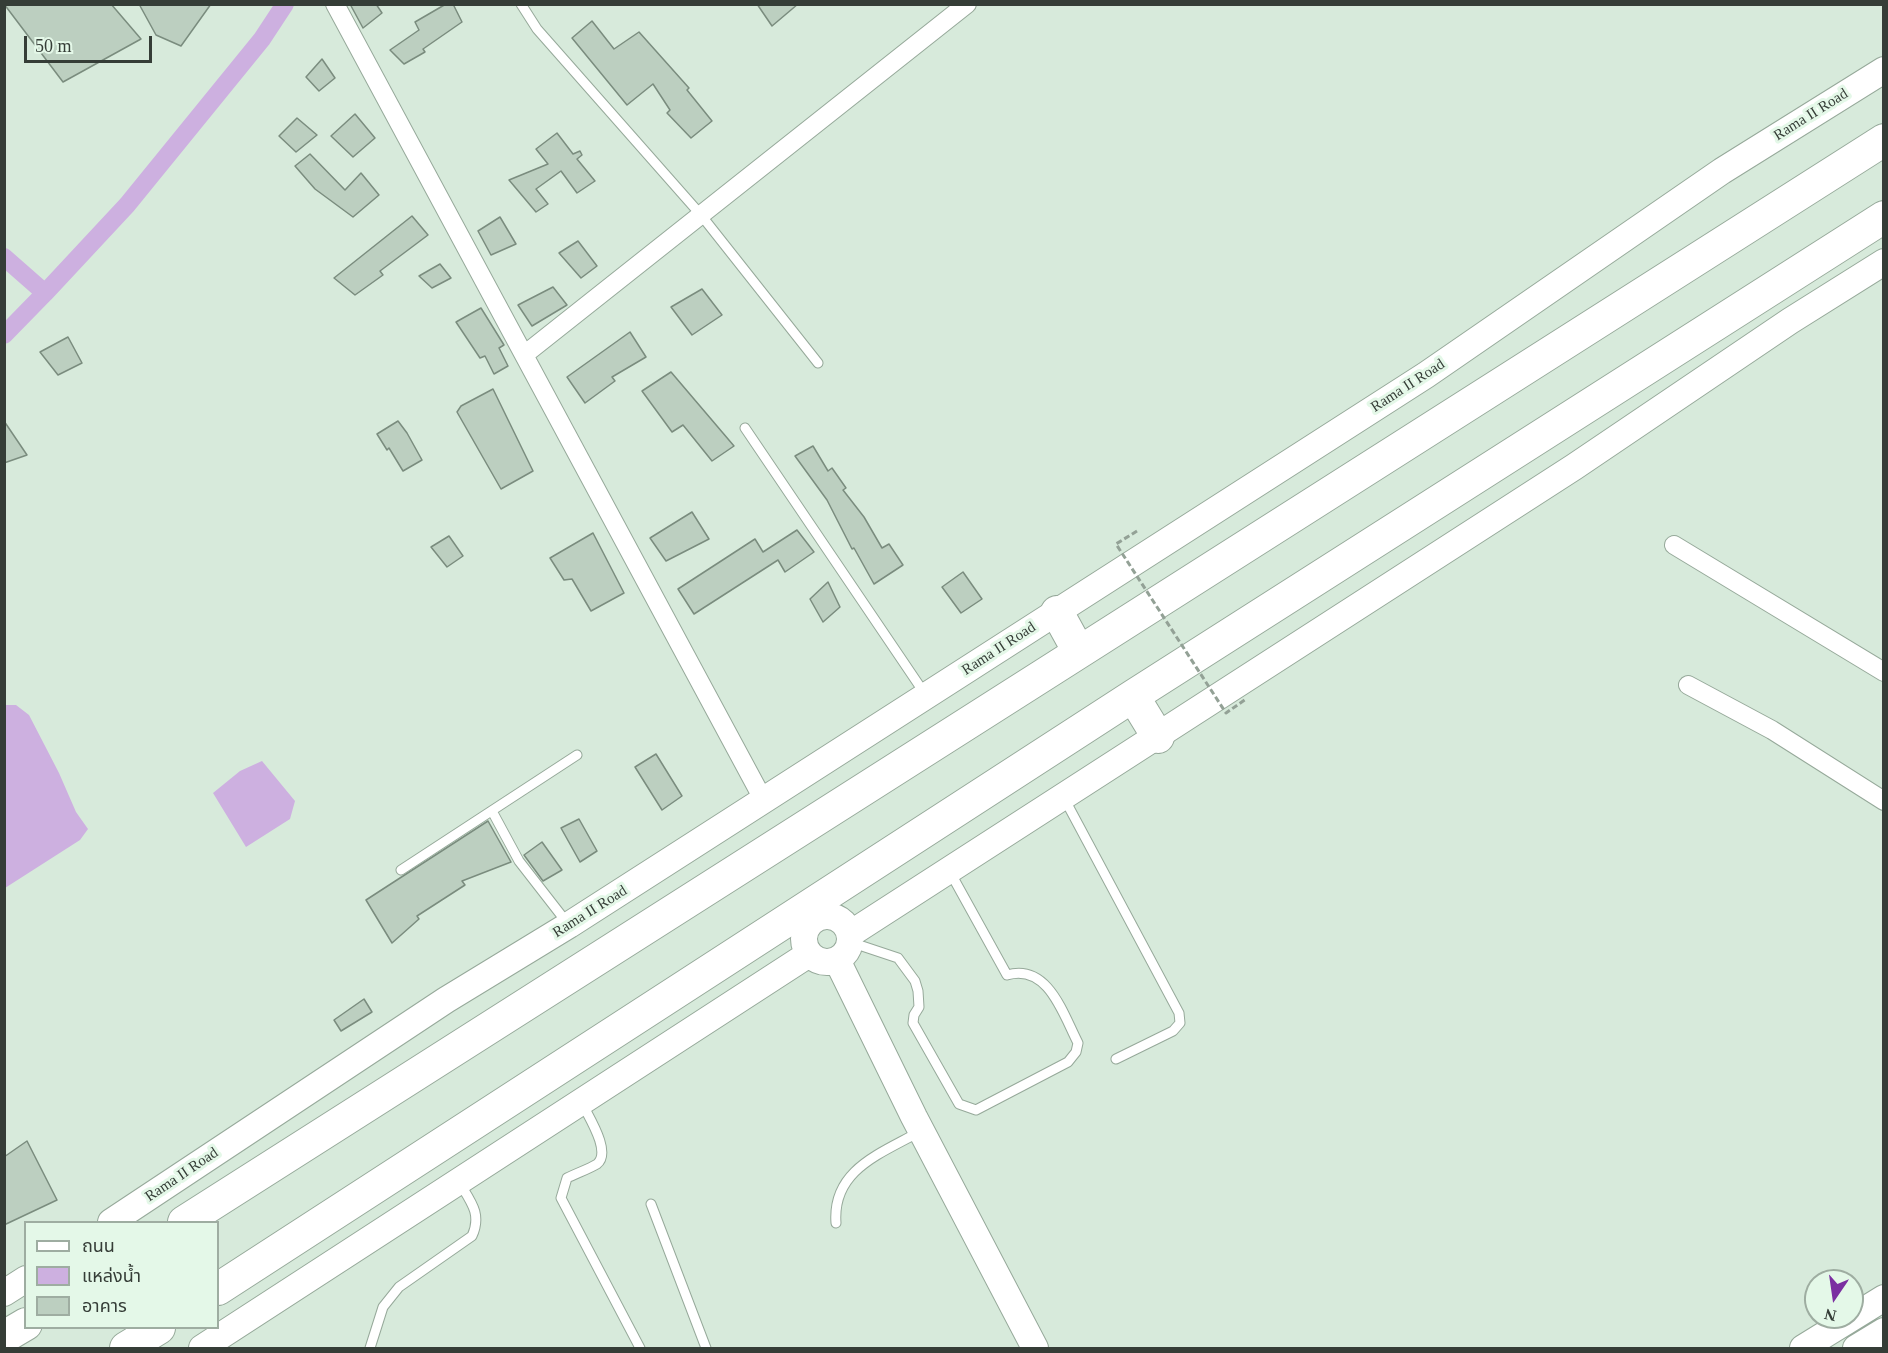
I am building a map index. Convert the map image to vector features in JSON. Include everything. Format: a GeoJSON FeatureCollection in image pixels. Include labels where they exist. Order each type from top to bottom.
{"type":"FeatureCollection","features":[{"type":"Feature","properties":{"kind":"highway"},"geometry":{"type":"LineString","coordinates":[[186,1221],[1884,140]]}},
{"type":"Feature","properties":{"kind":"highway"},"geometry":{"type":"LineString","coordinates":[[219,1288],[807,930],[1133,696],[1884,217]]}},
{"type":"Feature","properties":{"kind":"highway"},"geometry":{"type":"LineString","coordinates":[[1057,612],[1079,652]]}},
{"type":"Feature","properties":{"kind":"highway"},"geometry":{"type":"LineString","coordinates":[[1133,696],[1158,737]]}},
{"type":"Feature","properties":{"kind":"highway"},"geometry":{"type":"LineString","coordinates":[[4,1337],[24,1325]]}},
{"type":"Feature","properties":{"kind":"highway"},"geometry":{"type":"LineString","coordinates":[[126,1348],[157,1329]]}},
{"type":"Feature","properties":{"kind":"main road","name":"Rama II Road"},"geometry":{"type":"LineString","coordinates":[[113,1221],[446,1000],[570,926],[1426,375],[1722,171],[1884,70]]}},
{"type":"Feature","properties":{"kind":"main road"},"geometry":{"type":"LineString","coordinates":[[807,930],[822,962],[950,872],[1884,262]]}},
{"type":"Feature","properties":{"kind":"main road"},"geometry":{"type":"LineString","coordinates":[[202,1348],[458,1180],[582,1103],[807,930],[820,917],[835,918],[842,922],[846,946],[921,1131],[1035,1348]]}},
{"type":"Feature","properties":{"kind":"main road"},"geometry":{"type":"LineString","coordinates":[[4,1293],[24,1280]]}},
{"type":"Feature","properties":{"kind":"main road"},"geometry":{"type":"LineString","coordinates":[[1803,1348],[1884,1298]]}},
{"type":"Feature","properties":{"kind":"main road"},"geometry":{"type":"LineString","coordinates":[[1856,1348],[1884,1331]]}},
{"type":"Feature","properties":{"kind":"street"},"geometry":{"type":"LineString","coordinates":[[335,4],[764,801]]}},
{"type":"Feature","properties":{"kind":"street"},"geometry":{"type":"LineString","coordinates":[[524,355],[967,4]]}},
{"type":"Feature","properties":{"kind":"street"},"geometry":{"type":"LineString","coordinates":[[1674,545],[1884,672]]}},
{"type":"Feature","properties":{"kind":"street"},"geometry":{"type":"LineString","coordinates":[[1688,685],[1772,730],[1884,801]]}},
{"type":"Feature","properties":{"kind":"lane"},"geometry":{"type":"LineString","coordinates":[[521,4],[537,29],[701,215],[818,363]]}},
{"type":"Feature","properties":{"kind":"lane"},"geometry":{"type":"LineString","coordinates":[[745,428],[927,696]]}},
{"type":"Feature","properties":{"kind":"lane"},"geometry":{"type":"LineString","coordinates":[[401,870],[478,817],[492,811],[577,755]]}},
{"type":"Feature","properties":{"kind":"lane"},"geometry":{"type":"LineString","coordinates":[[1064,797],[1179,1013],[1180,1023],[1173,1031],[1116,1059]]}},
{"type":"Feature","properties":{"kind":"lane"},"geometry":{"type":"LineString","coordinates":[[492,811],[519,861],[570,926]]}},
{"type":"Feature","properties":{"kind":"lane"},"geometry":{"type":"LineString","coordinates":[[846,946],[898,958],[915,981],[919,1007],[913,1023],[959,1104],[976,1110],[1068,1062],[1076,1052],[1078,1043],[1051,991],[1039,978],[1029,973],[1020,971],[1007,975],[950,872]]}},
{"type":"Feature","properties":{"kind":"lane"},"geometry":{"type":"LineString","coordinates":[[582,1103],[602,1144],[602,1153],[597,1163],[567,1178],[561,1198],[640,1348]]}},
{"type":"Feature","properties":{"kind":"lane"},"geometry":{"type":"LineString","coordinates":[[836,1223],[834,1206],[841,1190],[855,1170],[921,1131]]}},
{"type":"Feature","properties":{"kind":"lane"},"geometry":{"type":"LineString","coordinates":[[370,1348],[383,1306],[399,1287],[472,1236],[477,1225],[477,1211],[458,1180]]}},
{"type":"Feature","properties":{"kind":"lane"},"geometry":{"type":"LineString","coordinates":[[651,1204],[706,1348]]}},
{"type":"Feature","properties":{"kind":"path"},"geometry":{"type":"LineString","coordinates":[[1137,531],[1116,544],[1226,713],[1246,699]]}},
{"type":"Feature","properties":{"kind":"water"},"geometry":{"type":"Polygon","coordinates":[[[4,705],[16,705],[29,715],[76,812],[88,829],[80,840],[5,888],[4,705]]]}},
{"type":"Feature","properties":{"kind":"water"},"geometry":{"type":"Polygon","coordinates":[[[262,761],[295,801],[290,819],[246,847],[213,793],[240,771],[262,761]]]}},
{"type":"Feature","properties":{"kind":"building"},"geometry":{"type":"Polygon","coordinates":[[[4,4],[111,4],[141,39],[63,82],[4,4]]]}},
{"type":"Feature","properties":{"kind":"building"},"geometry":{"type":"Polygon","coordinates":[[[139,4],[211,4],[181,46],[156,35],[139,4]]]}},
{"type":"Feature","properties":{"kind":"building"},"geometry":{"type":"Polygon","coordinates":[[[350,4],[376,4],[382,13],[363,28],[350,4]]]}},
{"type":"Feature","properties":{"kind":"building"},"geometry":{"type":"Polygon","coordinates":[[[446,4],[453,4],[462,22],[423,49],[425,52],[404,64],[390,50],[419,30],[415,22],[446,4]]]}},
{"type":"Feature","properties":{"kind":"building"},"geometry":{"type":"Polygon","coordinates":[[[757,4],[798,4],[772,26],[757,4]]]}},
{"type":"Feature","properties":{"kind":"building"},"geometry":{"type":"Polygon","coordinates":[[[592,21],[614,49],[639,32],[689,88],[687,90],[712,121],[691,138],[667,113],[670,110],[653,84],[627,105],[572,38],[592,21]]]}},
{"type":"Feature","properties":{"kind":"building"},"geometry":{"type":"Polygon","coordinates":[[[322,59],[335,78],[319,91],[306,77],[322,59]]]}},
{"type":"Feature","properties":{"kind":"building"},"geometry":{"type":"Polygon","coordinates":[[[355,114],[375,138],[353,157],[331,136],[355,114]]]}},
{"type":"Feature","properties":{"kind":"building"},"geometry":{"type":"Polygon","coordinates":[[[297,118],[317,135],[296,152],[279,136],[297,118]]]}},
{"type":"Feature","properties":{"kind":"building"},"geometry":{"type":"Polygon","coordinates":[[[557,133],[573,154],[580,151],[582,155],[577,159],[595,181],[577,193],[561,171],[536,189],[548,204],[536,212],[509,180],[548,164],[536,149],[557,133]]]}},
{"type":"Feature","properties":{"kind":"building"},"geometry":{"type":"Polygon","coordinates":[[[310,154],[345,190],[361,173],[379,195],[353,217],[315,189],[295,166],[310,154]]]}},
{"type":"Feature","properties":{"kind":"building"},"geometry":{"type":"Polygon","coordinates":[[[412,216],[428,235],[380,271],[383,275],[355,295],[334,278],[412,216]]]}},
{"type":"Feature","properties":{"kind":"building"},"geometry":{"type":"Polygon","coordinates":[[[500,217],[516,244],[491,255],[478,231],[500,217]]]}},
{"type":"Feature","properties":{"kind":"building"},"geometry":{"type":"Polygon","coordinates":[[[578,241],[597,266],[581,278],[559,253],[578,241]]]}},
{"type":"Feature","properties":{"kind":"building"},"geometry":{"type":"Polygon","coordinates":[[[440,264],[451,278],[432,288],[419,276],[440,264]]]}},
{"type":"Feature","properties":{"kind":"building"},"geometry":{"type":"Polygon","coordinates":[[[553,287],[567,305],[532,326],[518,305],[553,287]]]}},
{"type":"Feature","properties":{"kind":"building"},"geometry":{"type":"Polygon","coordinates":[[[702,289],[722,315],[692,335],[671,307],[702,289]]]}},
{"type":"Feature","properties":{"kind":"building"},"geometry":{"type":"Polygon","coordinates":[[[481,308],[504,345],[499,348],[508,366],[494,374],[485,356],[480,358],[456,322],[481,308]]]}},
{"type":"Feature","properties":{"kind":"building"},"geometry":{"type":"Polygon","coordinates":[[[630,332],[646,357],[612,377],[615,381],[585,403],[567,377],[630,332]]]}},
{"type":"Feature","properties":{"kind":"building"},"geometry":{"type":"Polygon","coordinates":[[[68,337],[82,363],[58,375],[40,352],[68,337]]]}},
{"type":"Feature","properties":{"kind":"building"},"geometry":{"type":"Polygon","coordinates":[[[671,372],[734,446],[712,461],[683,425],[672,432],[642,391],[671,372]]]}},
{"type":"Feature","properties":{"kind":"building"},"geometry":{"type":"Polygon","coordinates":[[[493,389],[533,471],[501,489],[457,412],[461,406],[493,389]]]}},
{"type":"Feature","properties":{"kind":"building"},"geometry":{"type":"Polygon","coordinates":[[[4,421],[27,455],[4,463],[4,421]]]}},
{"type":"Feature","properties":{"kind":"building"},"geometry":{"type":"Polygon","coordinates":[[[398,421],[422,460],[403,471],[377,434],[398,421]]]}},
{"type":"Feature","properties":{"kind":"building"},"geometry":{"type":"Polygon","coordinates":[[[813,446],[828,471],[832,468],[846,488],[843,490],[864,517],[882,548],[889,544],[903,565],[874,584],[854,548],[852,549],[827,500],[795,456],[813,446]]]}},
{"type":"Feature","properties":{"kind":"building"},"geometry":{"type":"Polygon","coordinates":[[[692,512],[709,539],[666,561],[650,538],[692,512]]]}},
{"type":"Feature","properties":{"kind":"building"},"geometry":{"type":"Polygon","coordinates":[[[797,530],[814,552],[785,572],[778,560],[694,614],[678,589],[755,539],[763,552],[797,530]]]}},
{"type":"Feature","properties":{"kind":"building"},"geometry":{"type":"Polygon","coordinates":[[[593,533],[624,593],[591,611],[572,579],[564,580],[550,558],[593,533]]]}},
{"type":"Feature","properties":{"kind":"building"},"geometry":{"type":"Polygon","coordinates":[[[449,536],[463,556],[447,567],[431,547],[449,536]]]}},
{"type":"Feature","properties":{"kind":"building"},"geometry":{"type":"Polygon","coordinates":[[[963,572],[982,599],[961,613],[942,587],[963,572]]]}},
{"type":"Feature","properties":{"kind":"building"},"geometry":{"type":"Polygon","coordinates":[[[828,582],[840,607],[823,622],[810,599],[828,582]]]}},
{"type":"Feature","properties":{"kind":"building"},"geometry":{"type":"Polygon","coordinates":[[[656,754],[682,796],[662,810],[635,767],[656,754]]]}},
{"type":"Feature","properties":{"kind":"building"},"geometry":{"type":"Polygon","coordinates":[[[579,819],[597,851],[580,862],[561,828],[579,819]]]}},
{"type":"Feature","properties":{"kind":"building"},"geometry":{"type":"Polygon","coordinates":[[[488,821],[511,862],[462,881],[465,885],[417,916],[419,919],[392,943],[366,900],[488,821]]]}},
{"type":"Feature","properties":{"kind":"building"},"geometry":{"type":"Polygon","coordinates":[[[542,842],[562,870],[543,881],[524,855],[542,842]]]}},
{"type":"Feature","properties":{"kind":"building"},"geometry":{"type":"Polygon","coordinates":[[[364,999],[372,1012],[341,1031],[334,1020],[364,999]]]}},
{"type":"Feature","properties":{"kind":"building"},"geometry":{"type":"Polygon","coordinates":[[[27,1141],[57,1200],[4,1225],[4,1157],[27,1141]]]}},
{"type":"Feature","properties":{"kind":"waterway"},"geometry":{"type":"LineString","coordinates":[[4,257],[45,293],[127,205],[262,39],[285,4]]}},
{"type":"Feature","properties":{"kind":"waterway"},"geometry":{"type":"LineString","coordinates":[[4,335],[45,293]]}}]}
